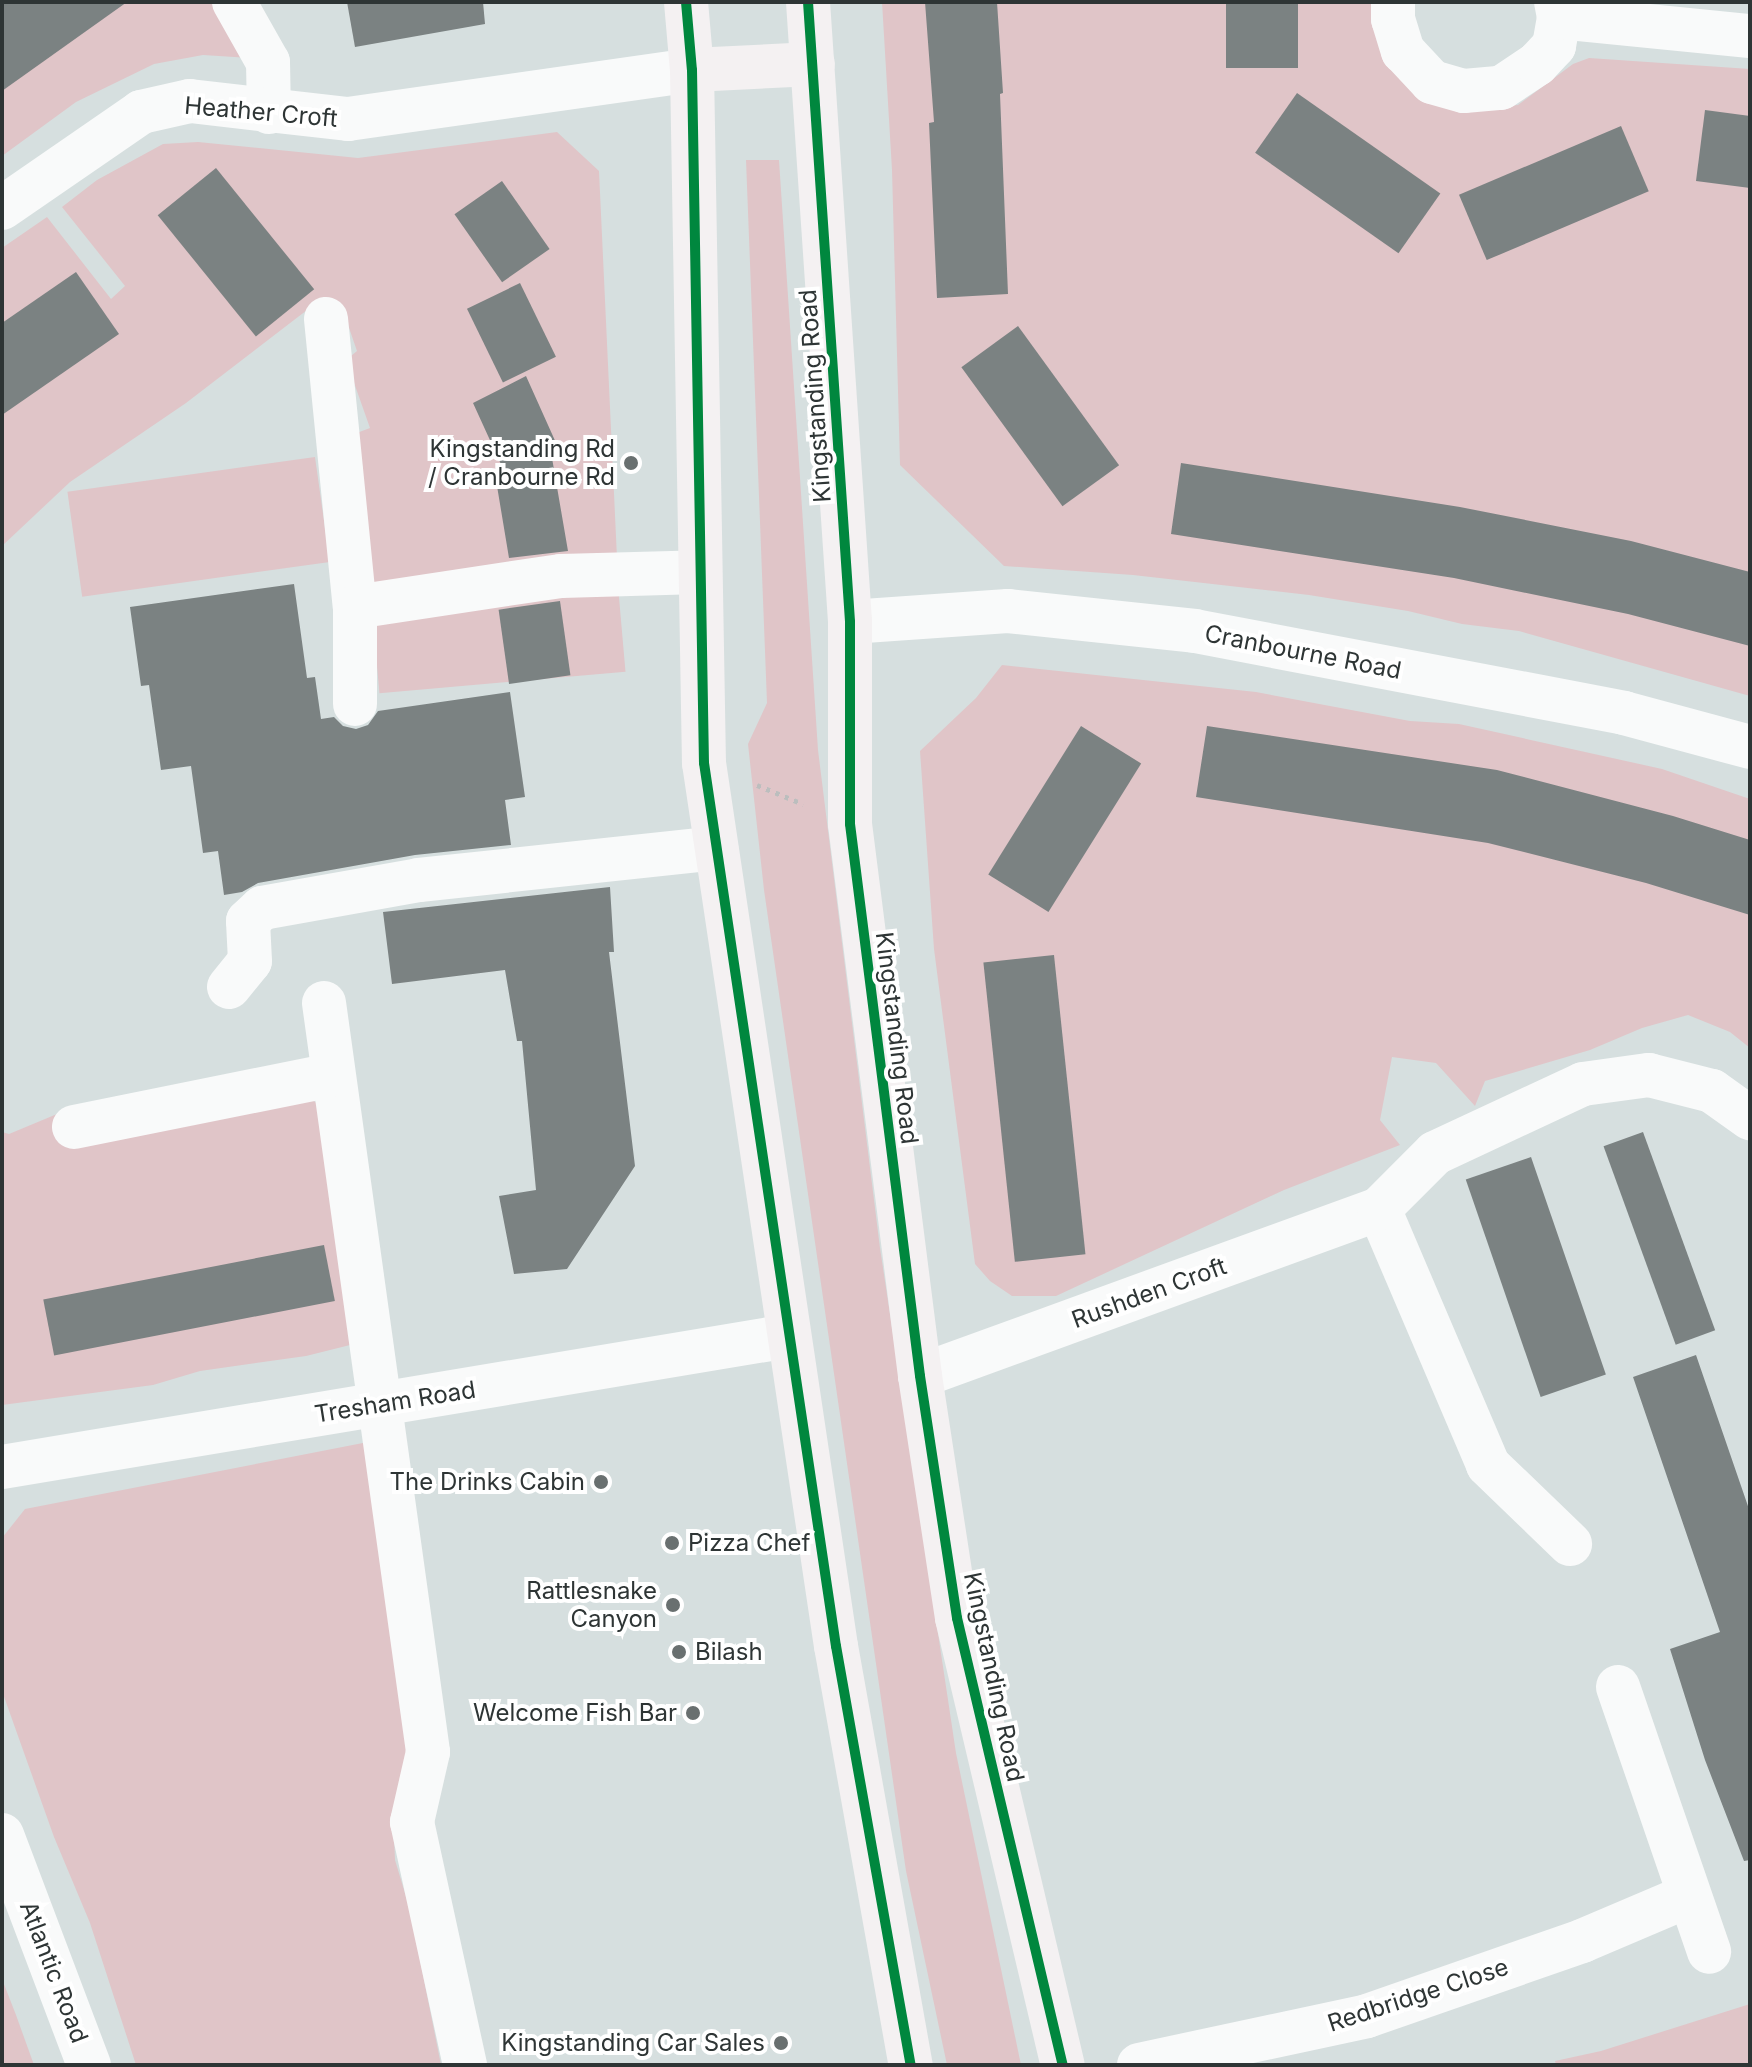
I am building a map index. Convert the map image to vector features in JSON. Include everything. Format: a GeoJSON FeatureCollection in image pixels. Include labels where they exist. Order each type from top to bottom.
{"type":"FeatureCollection","features":[{"type":"Feature","properties":{"kind":"main road"},"geometry":{"type":"LineString","coordinates":[[686,2],[692,70],[704,763],[836,1646],[911,2065]]}},
{"type":"Feature","properties":{"kind":"main road","name":"Kingstanding Road"},"geometry":{"type":"LineString","coordinates":[[808,2],[850,622],[850,824],[920,1376],[957,1618],[1063,2065]]}},
{"type":"Feature","properties":{"kind":"main road"},"geometry":{"type":"LineString","coordinates":[[692,70],[813,64]]}},
{"type":"Feature","properties":{"kind":"street"},"geometry":{"type":"LineString","coordinates":[[234,2],[268,62],[269,112]]}},
{"type":"Feature","properties":{"kind":"street"},"geometry":{"type":"LineString","coordinates":[[1393,2],[1393,19],[1403,51],[1432,82],[1464,91],[1501,88],[1537,64],[1554,46],[1557,10],[1750,36]]}},
{"type":"Feature","properties":{"kind":"street","name":"Heather Croft"},"geometry":{"type":"LineString","coordinates":[[2,208],[141,112],[190,101],[348,119],[692,70]]}},
{"type":"Feature","properties":{"kind":"street"},"geometry":{"type":"LineString","coordinates":[[326,319],[355,607],[355,704]]}},
{"type":"Feature","properties":{"kind":"street"},"geometry":{"type":"LineString","coordinates":[[355,607],[561,576],[700,572]]}},
{"type":"Feature","properties":{"kind":"street","name":"Cranbourne Road"},"geometry":{"type":"LineString","coordinates":[[850,622],[1008,611],[1195,631],[1624,713],[1750,747]]}},
{"type":"Feature","properties":{"kind":"street"},"geometry":{"type":"LineString","coordinates":[[229,987],[250,961],[248,921],[262,908],[419,880],[716,848]]}},
{"type":"Feature","properties":{"kind":"street"},"geometry":{"type":"LineString","coordinates":[[324,1003],[428,1752],[412,1822],[465,2065]]}},
{"type":"Feature","properties":{"kind":"street"},"geometry":{"type":"LineString","coordinates":[[74,1127],[333,1075]]}},
{"type":"Feature","properties":{"kind":"street","name":"Rushden Croft"},"geometry":{"type":"LineString","coordinates":[[920,1376],[1379,1209],[1435,1153],[1583,1084],[1649,1075],[1712,1091],[1750,1118]]}},
{"type":"Feature","properties":{"kind":"street"},"geometry":{"type":"LineString","coordinates":[[1379,1209],[1488,1465],[1570,1544]]}},
{"type":"Feature","properties":{"kind":"street","name":"Tresham Road"},"geometry":{"type":"LineString","coordinates":[[2,1467],[788,1336]]}},
{"type":"Feature","properties":{"kind":"street"},"geometry":{"type":"LineString","coordinates":[[1618,1687],[1709,1952]]}},
{"type":"Feature","properties":{"kind":"street","name":"Atlantic Road"},"geometry":{"type":"LineString","coordinates":[[2,1835],[89,2065]]}},
{"type":"Feature","properties":{"kind":"street","name":"Redbridge Close"},"geometry":{"type":"LineString","coordinates":[[1139,2065],[1367,2016],[1582,1941],[1688,1896]]}},
{"type":"Feature","properties":{"kind":"path"},"geometry":{"type":"LineString","coordinates":[[704,763],[850,824]]}},
{"type":"Feature","properties":{"kind":"shaded area"},"geometry":{"type":"Polygon","coordinates":[[[2,2],[218,2],[250,58],[203,55],[154,64],[76,102],[2,156],[2,2]]]}},
{"type":"Feature","properties":{"kind":"shaded area"},"geometry":{"type":"Polygon","coordinates":[[[882,2],[1374,2],[1474,110],[1518,105],[1573,64],[1589,58],[1750,69],[1750,696],[1519,631],[1462,624],[1408,611],[1309,595],[1133,575],[1004,566],[900,465],[892,170],[882,2]]]}},
{"type":"Feature","properties":{"kind":"shaded area"},"geometry":{"type":"Polygon","coordinates":[[[557,132],[599,171],[617,558],[369,588],[358,471],[363,468],[354,434],[370,428],[346,360],[357,351],[347,322],[339,326],[324,297],[186,403],[70,482],[2,546],[2,248],[47,217],[111,299],[125,286],[62,207],[97,180],[163,144],[198,142],[358,158],[557,132]]]}},
{"type":"Feature","properties":{"kind":"shaded area"},"geometry":{"type":"Polygon","coordinates":[[[746,160],[779,160],[818,750],[880,1248],[956,1753],[1021,2065],[947,2065],[906,1871],[764,890],[748,744],[767,703],[746,160]]]}},
{"type":"Feature","properties":{"kind":"shaded area"},"geometry":{"type":"Polygon","coordinates":[[[315,457],[330,562],[82,597],[67,492],[315,457]]]}},
{"type":"Feature","properties":{"kind":"shaded area"},"geometry":{"type":"Polygon","coordinates":[[[618,586],[625,672],[379,693],[372,608],[618,586]]]}},
{"type":"Feature","properties":{"kind":"shaded area"},"geometry":{"type":"Polygon","coordinates":[[[1002,665],[1256,692],[1410,721],[1459,724],[1662,769],[1750,799],[1750,1048],[1730,1032],[1688,1015],[1642,1028],[1590,1050],[1485,1081],[1475,1106],[1436,1063],[1392,1057],[1380,1120],[1400,1145],[1284,1190],[1056,1296],[1012,1296],[990,1281],[975,1264],[934,949],[920,751],[976,698],[1002,665]]]}},
{"type":"Feature","properties":{"kind":"shaded area"},"geometry":{"type":"Polygon","coordinates":[[[302,1092],[319,1105],[358,1343],[306,1356],[200,1371],[153,1385],[2,1405],[2,1132],[9,1134],[57,1114],[60,1142],[302,1092]]]}},
{"type":"Feature","properties":{"kind":"shaded area"},"geometry":{"type":"Polygon","coordinates":[[[368,1442],[407,1718],[406,1763],[393,1814],[395,1860],[410,1910],[441,2065],[136,2065],[90,1923],[54,1837],[2,1691],[2,1538],[25,1509],[368,1442]]]}},
{"type":"Feature","properties":{"kind":"shaded area"},"geometry":{"type":"Polygon","coordinates":[[[2,1979],[16,2015],[34,2065],[2,2065],[2,1979]]]}},
{"type":"Feature","properties":{"kind":"shaded area"},"geometry":{"type":"Polygon","coordinates":[[[1750,2004],[1750,2065],[1556,2065],[1555,2061],[1601,2051],[1750,2004]]]}},
{"type":"Feature","properties":{"kind":"building"},"geometry":{"type":"Polygon","coordinates":[[[2,2],[127,2],[2,91],[2,2]]]}},
{"type":"Feature","properties":{"kind":"building"},"geometry":{"type":"Polygon","coordinates":[[[347,2],[483,2],[485,24],[355,47],[347,2]]]}},
{"type":"Feature","properties":{"kind":"building"},"geometry":{"type":"Polygon","coordinates":[[[925,2],[997,2],[1003,93],[1000,94],[1008,294],[937,298],[929,123],[934,122],[925,2]]]}},
{"type":"Feature","properties":{"kind":"building"},"geometry":{"type":"Polygon","coordinates":[[[1226,2],[1298,2],[1298,68],[1226,68],[1226,2]]]}},
{"type":"Feature","properties":{"kind":"building"},"geometry":{"type":"Polygon","coordinates":[[[1297,93],[1440,193],[1398,253],[1255,153],[1297,93]]]}},
{"type":"Feature","properties":{"kind":"building"},"geometry":{"type":"Polygon","coordinates":[[[1705,110],[1750,116],[1750,188],[1696,181],[1705,110]]]}},
{"type":"Feature","properties":{"kind":"building"},"geometry":{"type":"Polygon","coordinates":[[[1621,126],[1649,191],[1487,260],[1459,195],[1621,126]]]}},
{"type":"Feature","properties":{"kind":"building"},"geometry":{"type":"Polygon","coordinates":[[[216,168],[314,289],[256,336],[158,215],[216,168]]]}},
{"type":"Feature","properties":{"kind":"building"},"geometry":{"type":"Polygon","coordinates":[[[502,181],[550,249],[502,282],[454,214],[502,181]]]}},
{"type":"Feature","properties":{"kind":"building"},"geometry":{"type":"Polygon","coordinates":[[[76,272],[119,334],[2,415],[2,323],[76,272]]]}},
{"type":"Feature","properties":{"kind":"building"},"geometry":{"type":"Polygon","coordinates":[[[520,283],[556,357],[503,383],[467,309],[520,283]]]}},
{"type":"Feature","properties":{"kind":"building"},"geometry":{"type":"Polygon","coordinates":[[[1018,326],[1119,465],[1062,506],[961,367],[1018,326]]]}},
{"type":"Feature","properties":{"kind":"building"},"geometry":{"type":"Polygon","coordinates":[[[526,376],[561,454],[552,458],[568,551],[509,558],[497,486],[510,484],[473,403],[526,376]]]}},
{"type":"Feature","properties":{"kind":"building"},"geometry":{"type":"Polygon","coordinates":[[[1181,463],[1460,507],[1631,541],[1750,572],[1750,646],[1628,614],[1454,578],[1171,534],[1181,463]]]}},
{"type":"Feature","properties":{"kind":"building"},"geometry":{"type":"Polygon","coordinates":[[[294,584],[307,678],[315,677],[321,719],[334,717],[343,726],[356,729],[368,725],[378,711],[510,692],[525,797],[505,800],[511,845],[415,855],[258,883],[242,892],[224,895],[218,851],[203,853],[191,766],[161,770],[149,685],[141,686],[130,607],[294,584]]]}},
{"type":"Feature","properties":{"kind":"building"},"geometry":{"type":"Polygon","coordinates":[[[560,601],[570,675],[509,684],[499,610],[560,601]]]}},
{"type":"Feature","properties":{"kind":"building"},"geometry":{"type":"Polygon","coordinates":[[[1081,726],[1141,764],[1048,912],[988,874],[1081,726]]]}},
{"type":"Feature","properties":{"kind":"building"},"geometry":{"type":"Polygon","coordinates":[[[1207,726],[1497,770],[1673,816],[1750,840],[1750,915],[1646,883],[1488,843],[1196,797],[1207,726]]]}},
{"type":"Feature","properties":{"kind":"building"},"geometry":{"type":"Polygon","coordinates":[[[610,887],[614,952],[609,952],[635,1166],[567,1269],[514,1274],[499,1196],[536,1190],[522,1041],[517,1041],[505,970],[392,984],[383,912],[610,887]]]}},
{"type":"Feature","properties":{"kind":"building"},"geometry":{"type":"Polygon","coordinates":[[[1054,955],[1085,1254],[1015,1262],[983,962],[1054,955]]]}},
{"type":"Feature","properties":{"kind":"building"},"geometry":{"type":"Polygon","coordinates":[[[1643,1132],[1715,1330],[1676,1345],[1604,1146],[1643,1132]]]}},
{"type":"Feature","properties":{"kind":"building"},"geometry":{"type":"Polygon","coordinates":[[[1531,1157],[1606,1374],[1541,1397],[1466,1179],[1531,1157]]]}},
{"type":"Feature","properties":{"kind":"building"},"geometry":{"type":"Polygon","coordinates":[[[324,1245],[335,1301],[54,1356],[43,1300],[324,1245]]]}},
{"type":"Feature","properties":{"kind":"building"},"geometry":{"type":"Polygon","coordinates":[[[1696,1355],[1750,1512],[1750,1860],[1744,1861],[1705,1760],[1670,1649],[1720,1632],[1633,1377],[1696,1355]]]}},
{"type":"Feature","properties":{"kind":"cycle path"},"geometry":{"type":"LineString","coordinates":[[686,2],[692,70],[704,763],[836,1646],[911,2065]]}},
{"type":"Feature","properties":{"kind":"cycle path"},"geometry":{"type":"LineString","coordinates":[[808,2],[850,622],[850,824],[920,1376],[957,1618],[1063,2065]]}},
{"type":"Feature","properties":{"kind":"place","name":"Kingstanding Rd / Cranbourne Rd"},"geometry":{"type":"Point","coordinates":[631,463]}},
{"type":"Feature","properties":{"kind":"place","name":"The Drinks Cabin"},"geometry":{"type":"Point","coordinates":[601,1482]}},
{"type":"Feature","properties":{"kind":"place","name":"Pizza Chef"},"geometry":{"type":"Point","coordinates":[672,1543]}},
{"type":"Feature","properties":{"kind":"place","name":"Rattlesnake Canyon"},"geometry":{"type":"Point","coordinates":[673,1605]}},
{"type":"Feature","properties":{"kind":"place","name":"Bilash"},"geometry":{"type":"Point","coordinates":[679,1652]}},
{"type":"Feature","properties":{"kind":"place","name":"Welcome Fish Bar"},"geometry":{"type":"Point","coordinates":[693,1713]}},
{"type":"Feature","properties":{"kind":"place","name":"Kingstanding Car Sales"},"geometry":{"type":"Point","coordinates":[781,2043]}}]}
